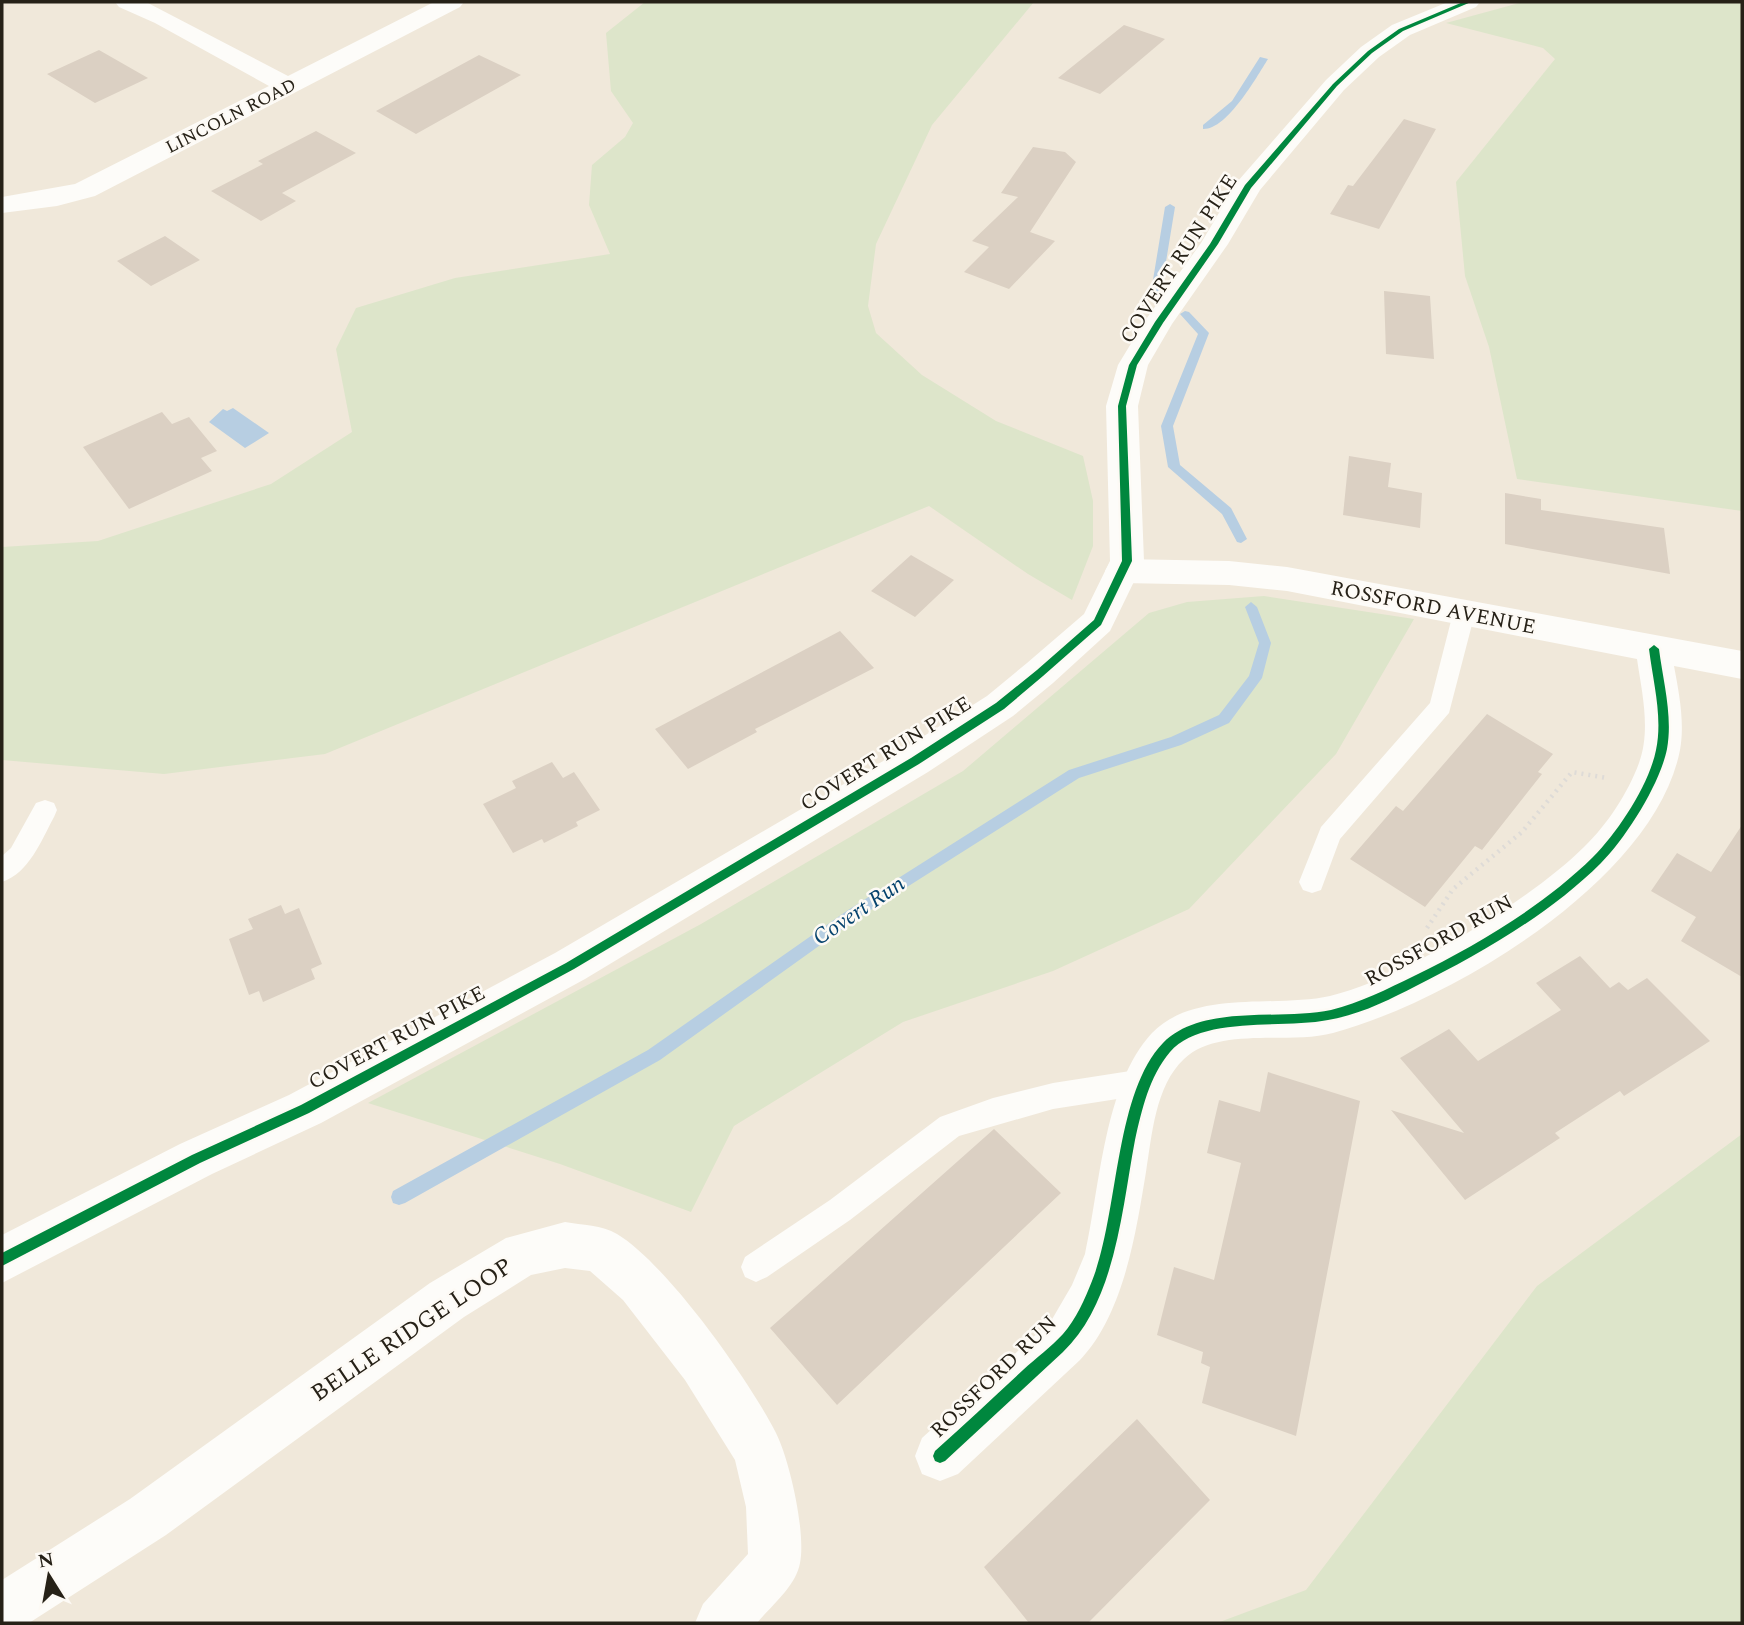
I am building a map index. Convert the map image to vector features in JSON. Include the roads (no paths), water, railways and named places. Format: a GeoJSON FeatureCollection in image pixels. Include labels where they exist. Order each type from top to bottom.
{"type":"FeatureCollection","features":[{"type":"Feature","properties":{"kind":"street"},"geometry":{"type":"LineString","coordinates":[[127,2],[163,18],[289,87]]}},
{"type":"Feature","properties":{"kind":"street","name":"LINCOLN ROAD"},"geometry":{"type":"LineString","coordinates":[[2,205],[57,198],[85,190],[452,2]]}},
{"type":"Feature","properties":{"kind":"street","name":"COVERT RUN PIKE"},"geometry":{"type":"LineString","coordinates":[[2,1260],[421,1048],[730,873],[1000,706],[1079,639],[1098,622],[1127,561],[1122,483],[1122,406],[1133,365],[1159,322],[1214,244],[1248,187],[1335,85],[1401,30],[1468,2]]}},
{"type":"Feature","properties":{"kind":"street","name":"ROSSFORD AVENUE"},"geometry":{"type":"LineString","coordinates":[[1122,571],[1229,573],[1287,579],[1742,666]]}},
{"type":"Feature","properties":{"kind":"street","name":"ROSSFORD RUN"},"geometry":{"type":"LineString","coordinates":[[940,1456],[1068,1337],[1083,1313],[1101,1276],[1143,1082],[1168,1045],[1198,1030],[1252,1020],[1329,1015],[1379,1000],[1445,963],[1573,883],[1601,857],[1647,786],[1659,760],[1663,732],[1654,649]]}},
{"type":"Feature","properties":{"kind":"street","name":"BELLE RIDGE LOOP"},"geometry":{"type":"LineString","coordinates":[[2,1609],[148,1517],[447,1300],[522,1254],[565,1245],[600,1250],[640,1283],[702,1363],[758,1450],[772,1507],[774,1563],[722,1623]]}},
{"type":"Feature","properties":{"kind":"lane"},"geometry":{"type":"LineString","coordinates":[[1312,882],[1330,834],[1441,707],[1464,612]]}},
{"type":"Feature","properties":{"kind":"lane"},"geometry":{"type":"LineString","coordinates":[[2,871],[20,855],[45,810]]}},
{"type":"Feature","properties":{"kind":"lane"},"geometry":{"type":"LineString","coordinates":[[755,1267],[840,1210],[950,1126],[993,1111],[1054,1096],[1143,1082]]}},
{"type":"Feature","properties":{"kind":"water"},"geometry":{"type":"Polygon","coordinates":[[[233,408],[269,433],[245,448],[209,422],[223,409],[227,411],[233,408]]]}},
{"type":"Feature","properties":{"kind":"waterway","name":"Covert Run"},"geometry":{"type":"LineString","coordinates":[[1206,127],[1236,103],[1263,59]]}},
{"type":"Feature","properties":{"kind":"waterway","name":"Covert Run"},"geometry":{"type":"LineString","coordinates":[[1156,292],[1170,207]]}},
{"type":"Feature","properties":{"kind":"waterway","name":"Covert Run"},"geometry":{"type":"LineString","coordinates":[[1185,314],[1204,333],[1167,426],[1174,467],[1227,511],[1241,539]]}},
{"type":"Feature","properties":{"kind":"waterway","name":"Covert Run"},"geometry":{"type":"LineString","coordinates":[[399,1197],[654,1055],[853,914],[1074,774],[1176,741],[1224,719],[1255,678],[1265,643],[1251,607]]}}]}
